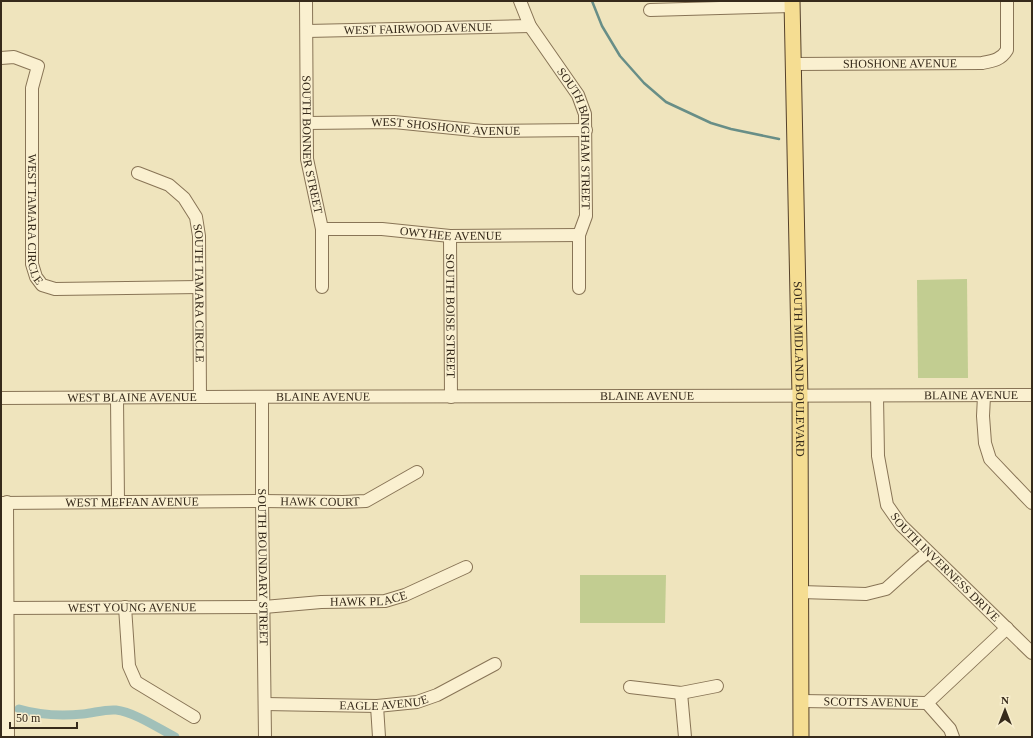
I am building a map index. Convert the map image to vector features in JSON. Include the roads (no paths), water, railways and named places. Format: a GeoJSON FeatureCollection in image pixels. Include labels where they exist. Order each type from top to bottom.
{"type":"FeatureCollection","features":[{"type":"Feature","properties":{"kind":"main road","name":"SOUTH MIDLAND BOULEVARD"},"geometry":{"type":"LineString","coordinates":[[792,3],[800,396],[802,737]]}},
{"type":"Feature","properties":{"kind":"street","name":"SOUTH BONNER STREET"},"geometry":{"type":"LineString","coordinates":[[306,1],[307,159],[322,229],[322,288]]}},
{"type":"Feature","properties":{"kind":"street","name":"SOUTH BINGHAM STREET"},"geometry":{"type":"LineString","coordinates":[[520,1],[530,26],[578,95],[585,114],[586,216],[579,235],[579,288]]}},
{"type":"Feature","properties":{"kind":"street","name":"SHOSHONE AVENUE"},"geometry":{"type":"LineString","coordinates":[[794,64],[982,63],[998,60],[1007,50],[1007,1]]}},
{"type":"Feature","properties":{"kind":"street"},"geometry":{"type":"LineString","coordinates":[[650,10],[792,3]]}},
{"type":"Feature","properties":{"kind":"street","name":"WEST FAIRWOOD AVENUE"},"geometry":{"type":"LineString","coordinates":[[306,30],[530,26]]}},
{"type":"Feature","properties":{"kind":"street","name":"WEST TAMARA CIRCLE"},"geometry":{"type":"LineString","coordinates":[[1,58],[14,57],[38,66],[32,88],[32,264],[36,278],[42,285],[55,289],[199,287]]}},
{"type":"Feature","properties":{"kind":"street","name":"WEST SHOSHONE AVENUE"},"geometry":{"type":"LineString","coordinates":[[307,123],[394,122],[483,131],[586,130]]}},
{"type":"Feature","properties":{"kind":"street","name":"SOUTH TAMARA CIRCLE"},"geometry":{"type":"LineString","coordinates":[[138,173],[169,185],[184,198],[196,217],[199,236],[200,397]]}},
{"type":"Feature","properties":{"kind":"street","name":"OWYHEE AVENUE"},"geometry":{"type":"LineString","coordinates":[[322,229],[382,229],[450,236],[579,235]]}},
{"type":"Feature","properties":{"kind":"street","name":"SOUTH BOISE STREET"},"geometry":{"type":"LineString","coordinates":[[450,236],[451,397]]}},
{"type":"Feature","properties":{"kind":"street","name":"SOUTH INVERNESS DRIVE"},"geometry":{"type":"LineString","coordinates":[[877,396],[878,456],[887,505],[901,525],[1032,653]]}},
{"type":"Feature","properties":{"kind":"street"},"geometry":{"type":"LineString","coordinates":[[984,396],[983,416],[986,443],[990,459],[1032,503]]}},
{"type":"Feature","properties":{"kind":"street","name":"BLAINE AVENUE"},"geometry":{"type":"LineString","coordinates":[[262,398],[1032,396]]}},
{"type":"Feature","properties":{"kind":"street","name":"WEST BLAINE AVENUE"},"geometry":{"type":"LineString","coordinates":[[1,398],[262,398]]}},
{"type":"Feature","properties":{"kind":"street"},"geometry":{"type":"LineString","coordinates":[[117,398],[118,502]]}},
{"type":"Feature","properties":{"kind":"street","name":"SOUTH BOUNDARY STREET"},"geometry":{"type":"LineString","coordinates":[[262,398],[262,501],[266,737]]}},
{"type":"Feature","properties":{"kind":"street","name":"HAWK COURT"},"geometry":{"type":"LineString","coordinates":[[262,501],[366,501],[417,472]]}},
{"type":"Feature","properties":{"kind":"street","name":"WEST MEFFAN AVENUE"},"geometry":{"type":"LineString","coordinates":[[4,502],[262,501]]}},
{"type":"Feature","properties":{"kind":"street"},"geometry":{"type":"LineString","coordinates":[[4,502],[4,714],[8,737]]}},
{"type":"Feature","properties":{"kind":"street"},"geometry":{"type":"LineString","coordinates":[[800,592],[866,594],[886,589],[928,552]]}},
{"type":"Feature","properties":{"kind":"street","name":"HAWK PLACE"},"geometry":{"type":"LineString","coordinates":[[264,607],[321,602],[385,601],[405,595],[466,567]]}},
{"type":"Feature","properties":{"kind":"street","name":"WEST YOUNG AVENUE"},"geometry":{"type":"LineString","coordinates":[[4,608],[264,607]]}},
{"type":"Feature","properties":{"kind":"street"},"geometry":{"type":"LineString","coordinates":[[125,608],[129,666],[136,682],[194,717]]}},
{"type":"Feature","properties":{"kind":"street","name":"SCOTTS AVENUE"},"geometry":{"type":"LineString","coordinates":[[802,701],[927,703],[1006,628]]}},
{"type":"Feature","properties":{"kind":"street","name":"EAGLE AVENUE"},"geometry":{"type":"LineString","coordinates":[[265,704],[377,706],[417,702],[437,695],[495,664]]}},
{"type":"Feature","properties":{"kind":"street"},"geometry":{"type":"LineString","coordinates":[[630,687],[681,693],[717,686]]}},
{"type":"Feature","properties":{"kind":"street"},"geometry":{"type":"LineString","coordinates":[[681,693],[685,737]]}},
{"type":"Feature","properties":{"kind":"street"},"geometry":{"type":"LineString","coordinates":[[927,703],[950,728],[954,737]]}},
{"type":"Feature","properties":{"kind":"street"},"geometry":{"type":"LineString","coordinates":[[377,706],[379,737]]}},
{"type":"Feature","properties":{"kind":"waterway"},"geometry":{"type":"LineString","coordinates":[[592,1],[602,26],[620,56],[644,83],[666,102],[711,123],[731,129],[779,139]]}},
{"type":"Feature","properties":{"kind":"waterway"},"geometry":{"type":"LineString","coordinates":[[19,709],[34,713],[59,715],[83,714],[112,710],[123,711],[138,717],[175,737]]}}]}
